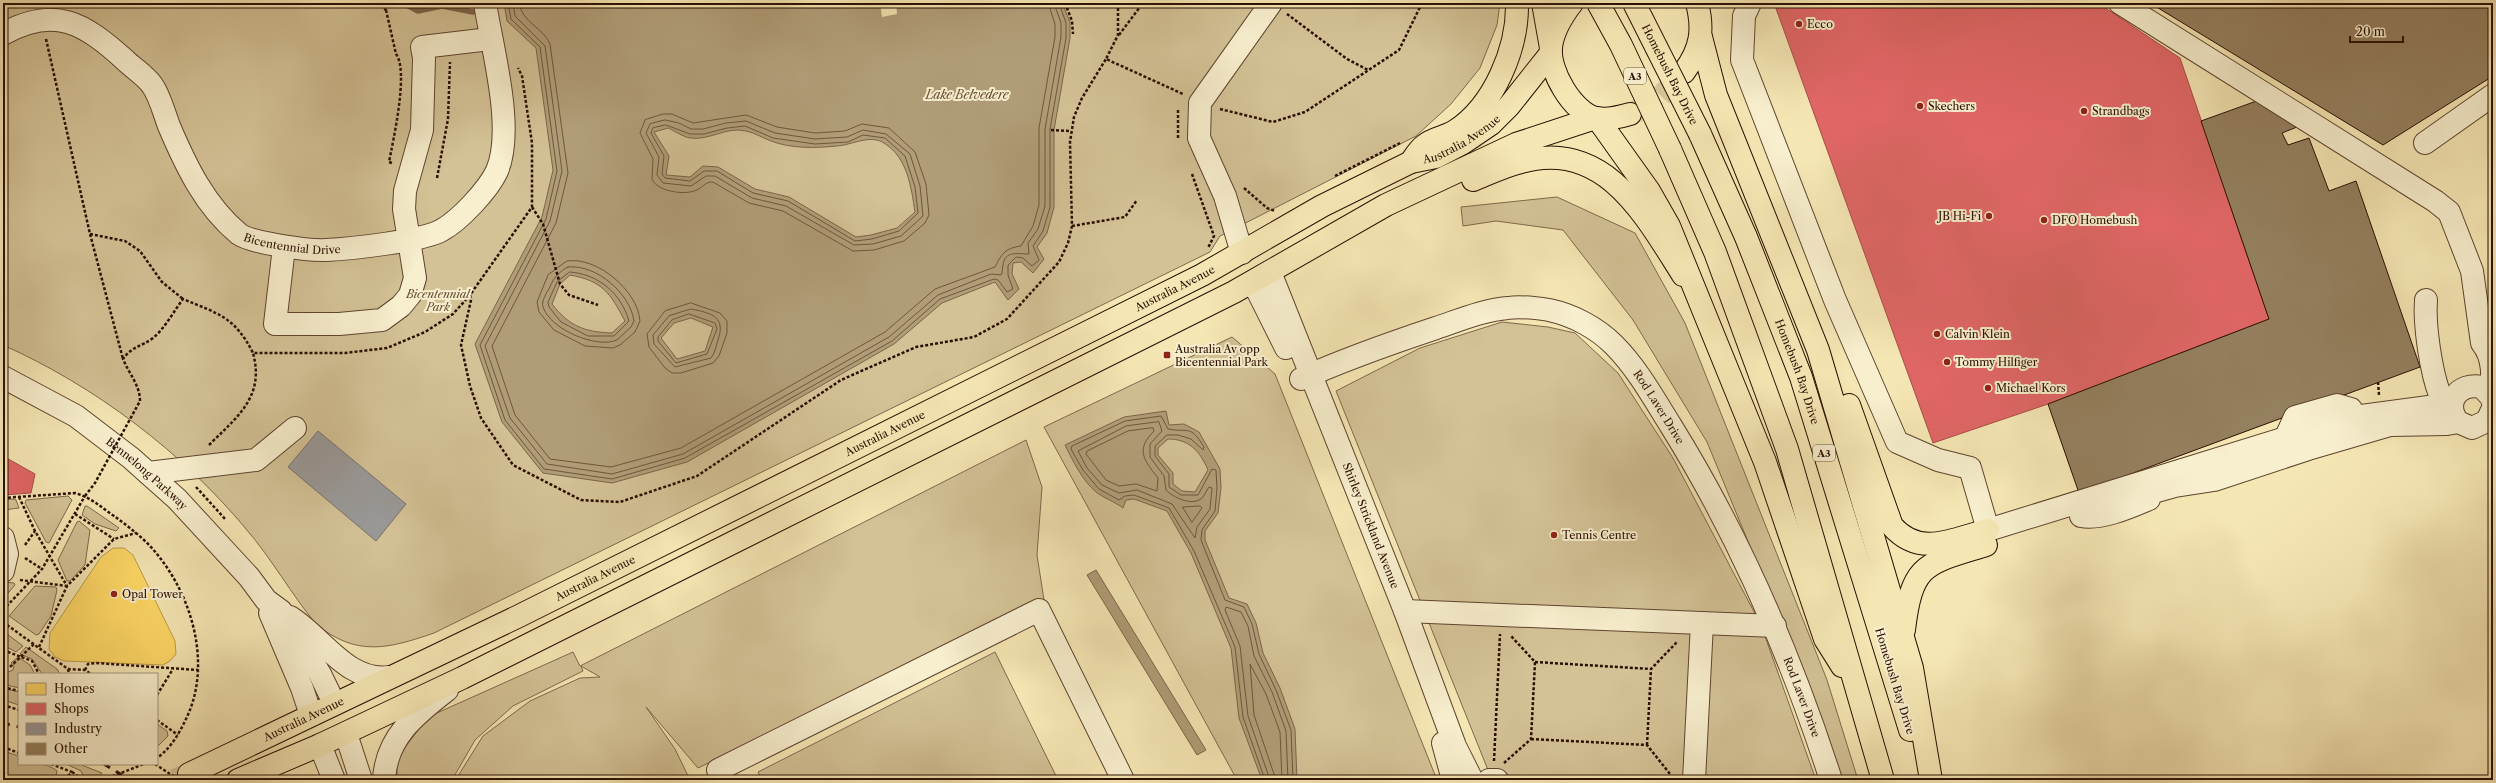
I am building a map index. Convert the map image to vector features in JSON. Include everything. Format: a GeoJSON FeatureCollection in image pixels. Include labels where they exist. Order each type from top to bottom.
{"type":"FeatureCollection","features":[{"type":"Feature","properties":{"kind":"main road"},"geometry":{"type":"LineString","coordinates":[[1411,162],[1425,145],[1455,131],[1469,120],[1492,89],[1502,73],[1510,51],[1517,3]]}},
{"type":"Feature","properties":{"kind":"main road"},"geometry":{"type":"LineString","coordinates":[[1544,3],[1551,50],[1557,77],[1565,92],[1581,108],[1596,118],[1660,207],[1701,302],[1765,462],[1825,639],[1854,684]]}},
{"type":"Feature","properties":{"kind":"main road"},"geometry":{"type":"LineString","coordinates":[[1551,50],[1558,24],[1572,3]]}},
{"type":"Feature","properties":{"kind":"main road","name":"A3"},"geometry":{"type":"LineString","coordinates":[[1598,3],[1621,45],[1670,149],[1715,252],[1788,449],[1854,684],[1883,780]]}},
{"type":"Feature","properties":{"kind":"main road","name":"Homebush Bay Drive"},"geometry":{"type":"LineString","coordinates":[[1634,3],[1700,134],[1746,237],[1801,377],[1926,780]]}},
{"type":"Feature","properties":{"kind":"main road"},"geometry":{"type":"LineString","coordinates":[[1697,3],[1702,34],[1716,95],[1818,350],[1912,668],[1931,780]]}},
{"type":"Feature","properties":{"kind":"main road"},"geometry":{"type":"LineString","coordinates":[[1684,72],[1696,53],[1715,3]]}},
{"type":"Feature","properties":{"kind":"main road","name":"Australia Avenue"},"geometry":{"type":"LineString","coordinates":[[184,777],[334,703],[517,617],[1242,253],[1322,206],[1411,162],[1436,158],[1463,143],[1491,124],[1510,106],[1551,50]]}},
{"type":"Feature","properties":{"kind":"main road"},"geometry":{"type":"LineString","coordinates":[[238,780],[346,734],[462,678],[1261,277],[1356,224],[1386,205],[1516,144],[1596,118],[1630,114]]}},
{"type":"Feature","properties":{"kind":"main road"},"geometry":{"type":"LineString","coordinates":[[1242,253],[1253,262],[1317,229],[1388,218],[1442,193],[1522,161],[1556,159],[1586,165],[1608,176],[1640,210],[1701,302]]}},
{"type":"Feature","properties":{"kind":"main road"},"geometry":{"type":"LineString","coordinates":[[1818,350],[1851,408],[1892,526],[1902,538],[1916,543],[1934,544],[1987,537]]}},
{"type":"Feature","properties":{"kind":"main road"},"geometry":{"type":"LineString","coordinates":[[1904,639],[1907,603],[1913,584],[1924,570],[1940,560],[1987,537]]}},
{"type":"Feature","properties":{"kind":"main road"},"geometry":{"type":"LineString","coordinates":[[334,703],[346,734]]}},
{"type":"Feature","properties":{"kind":"main road"},"geometry":{"type":"LineString","coordinates":[[310,715],[320,745]]}},
{"type":"Feature","properties":{"kind":"street","name":"Bicentennial Drive"},"geometry":{"type":"LineString","coordinates":[[3,34],[16,27],[41,19],[71,22],[102,39],[152,85],[184,162],[207,200],[241,236],[284,246],[325,250],[409,239],[442,231],[476,201],[497,171],[505,127],[485,3]]}},
{"type":"Feature","properties":{"kind":"street"},"geometry":{"type":"LineString","coordinates":[[1750,3],[1744,16],[1742,60],[1835,300],[1897,442],[1938,460],[1970,468],[1987,537]]}},
{"type":"Feature","properties":{"kind":"street"},"geometry":{"type":"LineString","coordinates":[[1987,537],[2081,516],[2099,516],[2149,499],[2150,493],[2175,486],[2214,480],[2314,447],[2390,425],[2447,424],[2470,401],[2491,385],[2492,376],[2487,349],[2482,343],[2472,271],[2449,212],[2435,201],[2120,3]]}},
{"type":"Feature","properties":{"kind":"street"},"geometry":{"type":"LineString","coordinates":[[1242,253],[1225,196],[1199,138],[1200,103],[1278,8]]}},
{"type":"Feature","properties":{"kind":"street"},"geometry":{"type":"LineString","coordinates":[[284,246],[275,324],[340,324],[382,320],[401,306],[410,295],[415,278],[404,209],[405,191],[422,130],[424,65],[422,47],[490,39]]}},
{"type":"Feature","properties":{"kind":"street"},"geometry":{"type":"LineString","coordinates":[[2425,143],[2493,95]]}},
{"type":"Feature","properties":{"kind":"street","name":"Shirley Strickland Avenue"},"geometry":{"type":"LineString","coordinates":[[1261,277],[1306,377],[1405,611],[1455,746],[1472,780]]}},
{"type":"Feature","properties":{"kind":"street"},"geometry":{"type":"LineString","coordinates":[[2426,300],[2431,309],[2442,370],[2446,379],[2470,401],[2440,395],[2433,372],[2425,316],[2426,300]]}},
{"type":"Feature","properties":{"kind":"street","name":"Rod Laver Drive"},"geometry":{"type":"LineString","coordinates":[[1306,377],[1412,336],[1488,311],[1509,308],[1551,311],[1570,316],[1592,327],[1614,345],[1633,368],[1691,459],[1732,533],[1775,626],[1809,712],[1831,780]]}},
{"type":"Feature","properties":{"kind":"street"},"geometry":{"type":"LineString","coordinates":[[2394,413],[2397,407],[2424,391],[2433,372]]}},
{"type":"Feature","properties":{"kind":"street","name":"Bennelong Parkway"},"geometry":{"type":"LineString","coordinates":[[3,377],[76,416],[148,473],[200,523],[273,605],[320,674],[334,703]]}},
{"type":"Feature","properties":{"kind":"street","name":"Shirley Strickland Avenue"},"geometry":{"type":"LineString","coordinates":[[1306,377],[1441,736],[1453,780]]}},
{"type":"Feature","properties":{"kind":"street"},"geometry":{"type":"LineString","coordinates":[[1987,537],[2285,439],[2359,412],[2394,413],[2470,401]]}},
{"type":"Feature","properties":{"kind":"street"},"geometry":{"type":"LineString","coordinates":[[148,473],[256,460],[295,428]]}},
{"type":"Feature","properties":{"kind":"street"},"geometry":{"type":"LineString","coordinates":[[3,538],[11,576]]}},
{"type":"Feature","properties":{"kind":"street"},"geometry":{"type":"LineString","coordinates":[[273,605],[303,625],[344,663],[362,675],[376,679],[389,677]]}},
{"type":"Feature","properties":{"kind":"street","name":"Bennelong Parkway"},"geometry":{"type":"LineString","coordinates":[[273,605],[274,627],[291,661],[310,715]]}},
{"type":"Feature","properties":{"kind":"street"},"geometry":{"type":"LineString","coordinates":[[723,780],[718,770],[1039,610],[1123,780]]}},
{"type":"Feature","properties":{"kind":"street"},"geometry":{"type":"LineString","coordinates":[[1405,611],[1500,620],[1698,623],[1775,626]]}},
{"type":"Feature","properties":{"kind":"street"},"geometry":{"type":"LineString","coordinates":[[1694,780],[1698,623]]}},
{"type":"Feature","properties":{"kind":"street"},"geometry":{"type":"LineString","coordinates":[[384,780],[385,763],[395,742],[412,718],[462,678]]}},
{"type":"Feature","properties":{"kind":"street"},"geometry":{"type":"LineString","coordinates":[[346,734],[361,780]]}},
{"type":"Feature","properties":{"kind":"street"},"geometry":{"type":"LineString","coordinates":[[320,745],[334,780]]}},
{"type":"Feature","properties":{"kind":"path"},"geometry":{"type":"LineString","coordinates":[[376,3],[386,10],[396,54],[399,58],[400,71],[397,122],[389,162],[412,168]]}},
{"type":"Feature","properties":{"kind":"path"},"geometry":{"type":"LineString","coordinates":[[386,10],[390,3]]}},
{"type":"Feature","properties":{"kind":"path"},"geometry":{"type":"LineString","coordinates":[[1065,3],[1072,21],[1074,34]]}},
{"type":"Feature","properties":{"kind":"path"},"geometry":{"type":"LineString","coordinates":[[1118,3],[1118,35]]}},
{"type":"Feature","properties":{"kind":"path"},"geometry":{"type":"LineString","coordinates":[[470,295],[471,300],[461,345],[470,386],[481,418],[513,465],[581,500],[620,502],[697,476],[841,380],[916,347],[974,337],[1007,319],[1059,262],[1072,226],[1071,131],[1074,117],[1082,98],[1106,59],[1118,35],[1143,3]]}},
{"type":"Feature","properties":{"kind":"path"},"geometry":{"type":"LineString","coordinates":[[1106,59],[1157,80],[1200,103],[1273,122],[1305,112],[1399,50],[1422,3]]}},
{"type":"Feature","properties":{"kind":"path"},"geometry":{"type":"LineString","coordinates":[[1278,8],[1347,59],[1368,70]]}},
{"type":"Feature","properties":{"kind":"path"},"geometry":{"type":"LineString","coordinates":[[45,34],[90,234],[124,359]]}},
{"type":"Feature","properties":{"kind":"path"},"geometry":{"type":"LineString","coordinates":[[437,178],[448,119],[450,54]]}},
{"type":"Feature","properties":{"kind":"path"},"geometry":{"type":"LineString","coordinates":[[1051,130],[1071,131]]}},
{"type":"Feature","properties":{"kind":"path"},"geometry":{"type":"LineString","coordinates":[[1330,179],[1342,170],[1403,142]]}},
{"type":"Feature","properties":{"kind":"path"},"geometry":{"type":"LineString","coordinates":[[1225,196],[1244,188],[1267,208],[1278,211]]}},
{"type":"Feature","properties":{"kind":"path"},"geometry":{"type":"LineString","coordinates":[[1072,226],[1125,217],[1137,200]]}},
{"type":"Feature","properties":{"kind":"path"},"geometry":{"type":"LineString","coordinates":[[532,207],[543,224],[560,284],[569,295],[598,305]]}},
{"type":"Feature","properties":{"kind":"path"},"geometry":{"type":"LineString","coordinates":[[90,234],[125,241],[140,251],[162,282],[183,299]]}},
{"type":"Feature","properties":{"kind":"path"},"geometry":{"type":"LineString","coordinates":[[204,450],[246,407],[254,389],[257,367],[253,353]]}},
{"type":"Feature","properties":{"kind":"path"},"geometry":{"type":"LineString","coordinates":[[3,610],[30,582],[51,555],[85,496],[95,482],[140,401]]}},
{"type":"Feature","properties":{"kind":"path"},"geometry":{"type":"LineString","coordinates":[[3,498],[75,493],[85,496],[136,533],[157,553],[182,591],[196,637],[198,670],[192,706],[178,735],[169,747],[158,757]]}},
{"type":"Feature","properties":{"kind":"path"},"geometry":{"type":"LineString","coordinates":[[19,497],[35,531],[51,555],[68,586]]}},
{"type":"Feature","properties":{"kind":"path"},"geometry":{"type":"LineString","coordinates":[[75,514],[114,539]]}},
{"type":"Feature","properties":{"kind":"path"},"geometry":{"type":"LineString","coordinates":[[24,547],[35,531]]}},
{"type":"Feature","properties":{"kind":"path"},"geometry":{"type":"LineString","coordinates":[[39,646],[68,586],[114,539],[136,533]]}},
{"type":"Feature","properties":{"kind":"path"},"geometry":{"type":"LineString","coordinates":[[11,576],[30,582],[68,586]]}},
{"type":"Feature","properties":{"kind":"path"},"geometry":{"type":"LineString","coordinates":[[1494,778],[1531,739],[1535,662],[1500,620]]}},
{"type":"Feature","properties":{"kind":"path"},"geometry":{"type":"LineString","coordinates":[[1494,778],[1500,620]]}},
{"type":"Feature","properties":{"kind":"path"},"geometry":{"type":"LineString","coordinates":[[3,622],[39,646],[68,669],[85,670],[90,673]]}},
{"type":"Feature","properties":{"kind":"path"},"geometry":{"type":"LineString","coordinates":[[1676,780],[1647,745],[1651,669],[1698,623]]}},
{"type":"Feature","properties":{"kind":"path"},"geometry":{"type":"LineString","coordinates":[[10,667],[34,644]]}},
{"type":"Feature","properties":{"kind":"path"},"geometry":{"type":"LineString","coordinates":[[3,650],[32,661],[39,673]]}},
{"type":"Feature","properties":{"kind":"path"},"geometry":{"type":"LineString","coordinates":[[1535,662],[1651,669]]}},
{"type":"Feature","properties":{"kind":"path"},"geometry":{"type":"LineString","coordinates":[[85,670],[88,664],[92,664],[198,670]]}},
{"type":"Feature","properties":{"kind":"path"},"geometry":{"type":"LineString","coordinates":[[68,669],[69,673]]}},
{"type":"Feature","properties":{"kind":"path"},"geometry":{"type":"LineString","coordinates":[[158,693],[172,669]]}},
{"type":"Feature","properties":{"kind":"path"},"geometry":{"type":"LineString","coordinates":[[3,687],[18,691]]}},
{"type":"Feature","properties":{"kind":"path"},"geometry":{"type":"LineString","coordinates":[[3,705],[18,710]]}},
{"type":"Feature","properties":{"kind":"path"},"geometry":{"type":"LineString","coordinates":[[158,721],[178,735]]}},
{"type":"Feature","properties":{"kind":"path"},"geometry":{"type":"LineString","coordinates":[[1531,739],[1647,745]]}},
{"type":"Feature","properties":{"kind":"path"},"geometry":{"type":"LineString","coordinates":[[3,747],[18,753]]}},
{"type":"Feature","properties":{"kind":"path"},"geometry":{"type":"LineString","coordinates":[[54,765],[72,772],[84,780]]}},
{"type":"Feature","properties":{"kind":"path"},"geometry":{"type":"LineString","coordinates":[[103,780],[141,765]]}},
{"type":"Feature","properties":{"kind":"path"},"geometry":{"type":"LineString","coordinates":[[157,765],[184,777]]}},
{"type":"Feature","properties":{"kind":"path"},"geometry":{"type":"LineString","coordinates":[[64,780],[72,772]]}},
{"type":"Feature","properties":{"kind":"green space","name":"Bicentennial Park"},"geometry":{"type":"Polygon","coordinates":[[[3,3],[1500,3],[1497,25],[1480,68],[1451,104],[1416,136],[1220,236],[1210,252],[434,633],[402,643],[373,647],[359,646],[345,642],[331,635],[316,624],[246,529],[194,474],[165,448],[135,424],[71,380],[3,345],[3,3]]]}},
{"type":"Feature","properties":{"kind":"green space"},"geometry":{"type":"Polygon","coordinates":[[[1557,197],[1635,233],[1685,323],[1827,680],[1858,780],[1841,780],[1822,721],[1707,442],[1633,320],[1563,230],[1496,221],[1463,226],[1461,207],[1557,197]]]}},
{"type":"Feature","properties":{"kind":"green space","name":"Tennis Centre"},"geometry":{"type":"Polygon","coordinates":[[[1502,322],[1548,327],[1575,333],[1618,373],[1673,458],[1761,625],[1816,780],[1492,780],[1336,391],[1420,348],[1502,322]]]}},
{"type":"Feature","properties":{"kind":"green space"},"geometry":{"type":"Polygon","coordinates":[[[1232,337],[1275,374],[1437,780],[1237,780],[1044,427],[1232,337]]]}},
{"type":"Feature","properties":{"kind":"green space"},"geometry":{"type":"Polygon","coordinates":[[[1026,440],[1042,487],[1037,555],[1044,600],[698,768],[646,707],[675,749],[690,780],[458,780],[458,776],[483,736],[530,701],[580,678],[600,677],[581,666],[583,671],[513,706],[475,740],[452,780],[397,780],[397,758],[428,717],[573,652],[580,666],[1026,440]]]}},
{"type":"Feature","properties":{"kind":"green space"},"geometry":{"type":"Polygon","coordinates":[[[68,496],[72,500],[49,543],[46,542],[25,503],[26,500],[68,496]]]}},
{"type":"Feature","properties":{"kind":"green space"},"geometry":{"type":"Polygon","coordinates":[[[3,500],[16,500],[19,508],[3,510],[3,500]]]}},
{"type":"Feature","properties":{"kind":"green space"},"geometry":{"type":"Polygon","coordinates":[[[85,506],[119,528],[116,531],[95,524],[82,515],[85,506]]]}},
{"type":"Feature","properties":{"kind":"green space"},"geometry":{"type":"Polygon","coordinates":[[[79,521],[90,530],[85,565],[70,581],[67,581],[58,560],[77,522],[79,521]]]}},
{"type":"Feature","properties":{"kind":"green space"},"geometry":{"type":"Polygon","coordinates":[[[3,582],[14,583],[15,585],[3,599],[3,582]]]}},
{"type":"Feature","properties":{"kind":"green space"},"geometry":{"type":"Polygon","coordinates":[[[35,586],[56,587],[57,590],[51,616],[39,634],[36,635],[9,616],[35,586]]]}},
{"type":"Feature","properties":{"kind":"green space"},"geometry":{"type":"Polygon","coordinates":[[[3,631],[23,646],[16,652],[3,645],[3,631]]]}},
{"type":"Feature","properties":{"kind":"green space"},"geometry":{"type":"Polygon","coordinates":[[[26,647],[57,669],[59,673],[41,673],[32,659],[20,654],[26,647]]]}},
{"type":"Feature","properties":{"kind":"green space"},"geometry":{"type":"Polygon","coordinates":[[[995,652],[1058,780],[762,780],[758,772],[995,652]]]}},
{"type":"Feature","properties":{"kind":"green space"},"geometry":{"type":"Polygon","coordinates":[[[18,657],[30,665],[34,673],[18,673],[18,688],[3,684],[3,674],[13,670],[14,665],[11,663],[18,657]]]}},
{"type":"Feature","properties":{"kind":"green space"},"geometry":{"type":"Polygon","coordinates":[[[3,688],[18,692],[18,705],[3,700],[3,688]]]}},
{"type":"Feature","properties":{"kind":"green space"},"geometry":{"type":"Polygon","coordinates":[[[158,725],[167,731],[168,736],[158,746],[158,725]]]}},
{"type":"Feature","properties":{"kind":"green space"},"geometry":{"type":"Polygon","coordinates":[[[3,751],[18,756],[18,765],[44,765],[57,771],[56,776],[46,780],[3,780],[3,751]]]}},
{"type":"Feature","properties":{"kind":"green space"},"geometry":{"type":"Polygon","coordinates":[[[68,765],[82,765],[102,773],[97,779],[85,780],[81,771],[68,765]]]}},
{"type":"Feature","properties":{"kind":"water","name":"Lake Belvedere"},"geometry":{"type":"Polygon","coordinates":[[[504,3],[1062,3],[1070,22],[1070,38],[1054,130],[1054,207],[1047,233],[1037,247],[1044,259],[1033,273],[1021,262],[1013,263],[1012,274],[1019,289],[1008,300],[995,282],[942,303],[894,344],[687,462],[612,483],[543,473],[502,422],[475,344],[542,217],[553,170],[536,48],[507,21],[504,3]],[[668,128],[654,132],[669,156],[666,175],[690,177],[703,166],[718,167],[755,189],[789,197],[856,237],[871,235],[897,228],[915,212],[910,183],[903,165],[892,149],[879,141],[867,140],[837,146],[804,147],[779,144],[756,134],[739,130],[732,130],[704,137],[690,138],[668,128]],[[570,275],[560,284],[552,304],[558,312],[571,323],[593,331],[612,333],[625,321],[610,296],[598,285],[570,275]],[[691,318],[674,323],[661,338],[677,359],[705,351],[713,327],[691,318]]]}},
{"type":"Feature","properties":{"kind":"water"},"geometry":{"type":"Polygon","coordinates":[[[1166,411],[1169,425],[1184,424],[1199,432],[1220,469],[1221,488],[1218,513],[1205,531],[1205,540],[1229,598],[1247,604],[1256,623],[1263,653],[1280,688],[1295,729],[1297,780],[1262,780],[1239,718],[1231,648],[1191,553],[1167,511],[1134,499],[1126,500],[1123,508],[1099,494],[1082,476],[1065,445],[1124,417],[1166,411]],[[1168,439],[1158,448],[1158,455],[1173,473],[1173,484],[1182,491],[1195,492],[1208,470],[1205,463],[1193,447],[1182,441],[1168,439]]]}},
{"type":"Feature","properties":{"kind":"water"},"geometry":{"type":"Polygon","coordinates":[[[1096,570],[1206,750],[1197,755],[1087,575],[1096,570]]]}},
{"type":"Feature","properties":{"kind":"pier"},"geometry":{"type":"Polygon","coordinates":[[[880,3],[896,3],[897,14],[882,17],[880,3]]]}},
{"type":"Feature","properties":{"kind":"building: Homes","name":"Opal Tower"},"geometry":{"type":"Polygon","coordinates":[[[113,548],[124,548],[133,555],[175,641],[176,654],[170,661],[163,665],[64,661],[55,657],[49,649],[50,633],[101,557],[113,548]]]}},
{"type":"Feature","properties":{"kind":"building: Shops","name":"DFO Homebush"},"geometry":{"type":"Polygon","coordinates":[[[1774,3],[2098,3],[2180,58],[2269,319],[2048,404],[1933,443],[1774,3]]]}},
{"type":"Feature","properties":{"kind":"building: Shops"},"geometry":{"type":"Polygon","coordinates":[[[3,456],[35,474],[31,493],[3,495],[3,456]]]}},
{"type":"Feature","properties":{"kind":"building: Industry"},"geometry":{"type":"Polygon","coordinates":[[[318,431],[406,504],[376,541],[288,467],[318,431]]]}},
{"type":"Feature","properties":{"kind":"building: Other"},"geometry":{"type":"Polygon","coordinates":[[[2150,3],[2493,3],[2493,76],[2383,145],[2150,3]]]}},
{"type":"Feature","properties":{"kind":"building: Other"},"geometry":{"type":"Polygon","coordinates":[[[2276,94],[2302,125],[2282,133],[2288,145],[2309,138],[2329,191],[2356,181],[2420,367],[2079,493],[2048,404],[2269,319],[2201,121],[2276,94]]]}},
{"type":"Feature","properties":{"kind":"waterway"},"geometry":{"type":"LineString","coordinates":[[403,3],[418,11],[442,6],[473,12]]}},
{"type":"Feature","properties":{"kind":"tunnel"},"geometry":{"type":"LineString","coordinates":[[1633,113],[1657,100],[1684,72]]}},
{"type":"Feature","properties":{"kind":"tunnel"},"geometry":{"type":"LineString","coordinates":[[174,780],[189,774]]}},
{"type":"Feature","properties":{"kind":"railway"},"geometry":{"type":"LineString","coordinates":[[3,723],[18,727]]}},
{"type":"Feature","properties":{"kind":"railway"},"geometry":{"type":"LineString","coordinates":[[106,765],[130,780]]}},
{"type":"Feature","properties":{"kind":"place","name":"Ecco"},"geometry":{"type":"Point","coordinates":[1799,24]}},
{"type":"Feature","properties":{"kind":"place","name":"Skechers"},"geometry":{"type":"Point","coordinates":[1920,106]}},
{"type":"Feature","properties":{"kind":"place","name":"Strandbags"},"geometry":{"type":"Point","coordinates":[2084,111]}},
{"type":"Feature","properties":{"kind":"place","name":"JB Hi-Fi"},"geometry":{"type":"Point","coordinates":[1989,216]}},
{"type":"Feature","properties":{"kind":"place","name":"DFO Homebush"},"geometry":{"type":"Point","coordinates":[2044,220]}},
{"type":"Feature","properties":{"kind":"place","name":"Calvin Klein"},"geometry":{"type":"Point","coordinates":[1937,334]}},
{"type":"Feature","properties":{"kind":"place","name":"Australia Av opp Bicentennial Park"},"geometry":{"type":"Point","coordinates":[1167,355]}},
{"type":"Feature","properties":{"kind":"place","name":"Tommy Hilfiger"},"geometry":{"type":"Point","coordinates":[1947,362]}},
{"type":"Feature","properties":{"kind":"place","name":"Michael Kors"},"geometry":{"type":"Point","coordinates":[1988,388]}},
{"type":"Feature","properties":{"kind":"place","name":"Tennis Centre"},"geometry":{"type":"Point","coordinates":[1554,535]}},
{"type":"Feature","properties":{"kind":"place","name":"Opal Tower"},"geometry":{"type":"Point","coordinates":[114,594]}}]}
